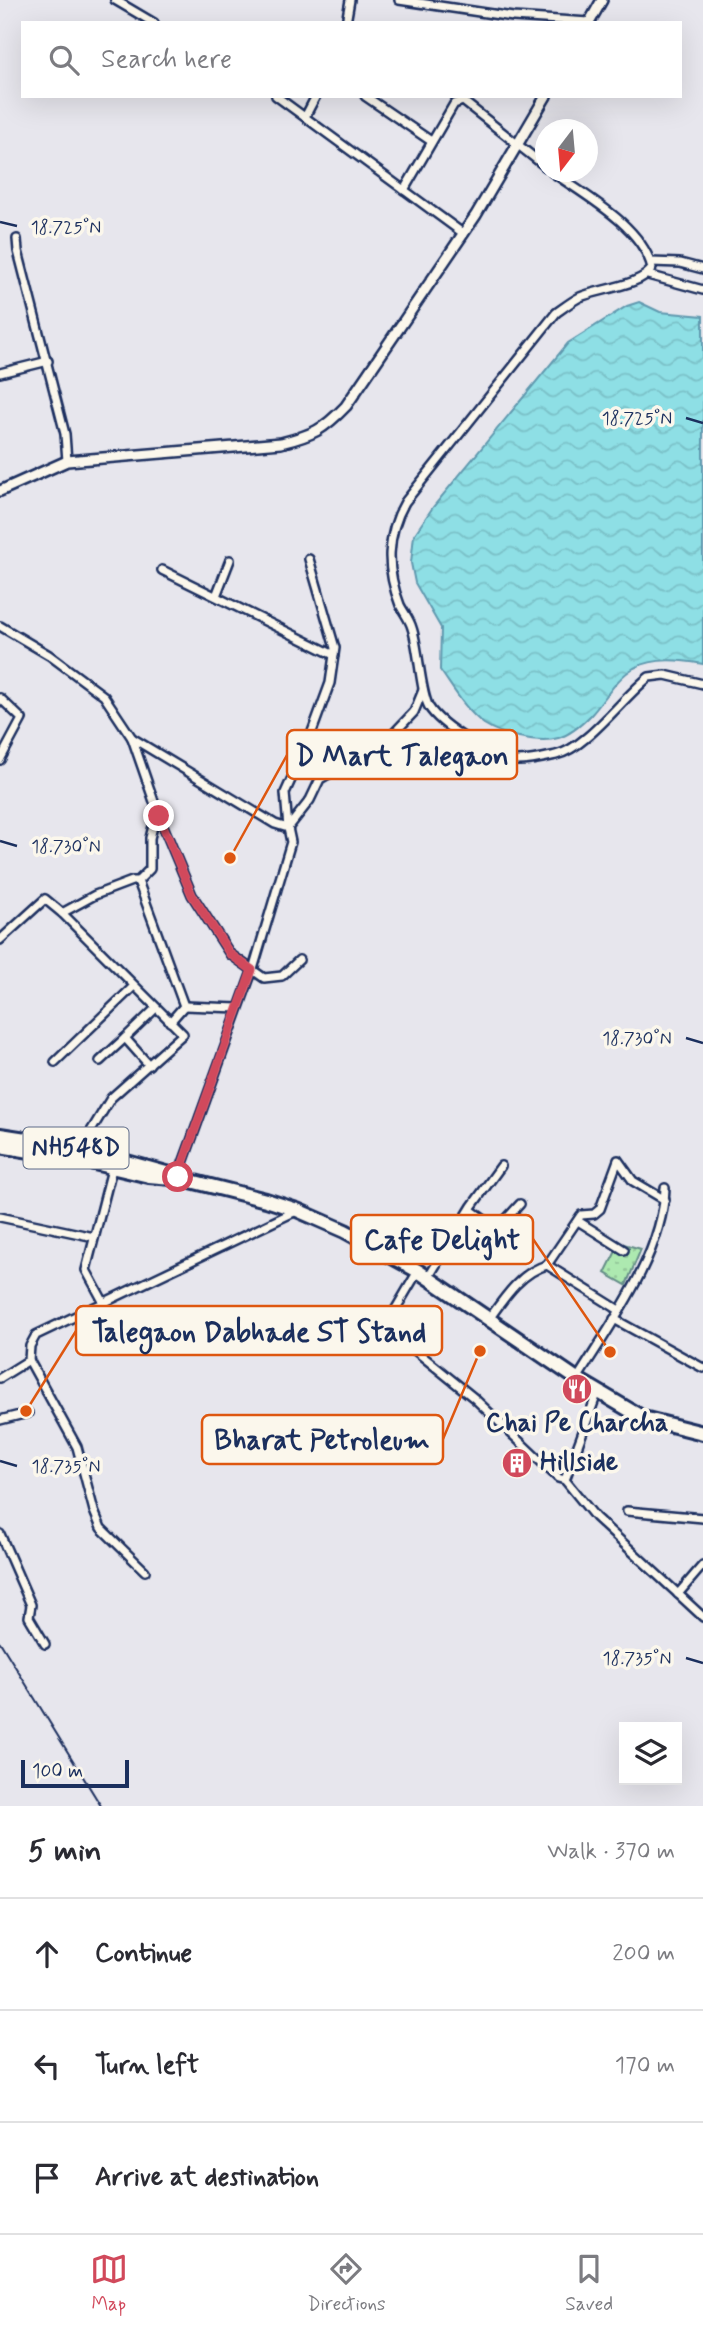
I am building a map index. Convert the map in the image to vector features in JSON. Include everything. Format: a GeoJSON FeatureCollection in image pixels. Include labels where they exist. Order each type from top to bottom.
{"type":"FeatureCollection","features":[{"type":"Feature","properties":{"kind":"highway","name":"NH548D"},"geometry":{"type":"LineString","coordinates":[[0,1135],[80,1149],[266,1199],[297,1210],[345,1231],[423,1275],[577,1379],[643,1418],[703,1433]]}},
{"type":"Feature","properties":{"kind":"highway","name":"NH548D"},"geometry":{"type":"LineString","coordinates":[[0,1146],[73,1158],[149,1176],[181,1177]]}},
{"type":"Feature","properties":{"kind":"street"},"geometry":{"type":"LineString","coordinates":[[115,0],[151,21]]}},
{"type":"Feature","properties":{"kind":"street"},"geometry":{"type":"LineString","coordinates":[[346,21],[350,0]]}},
{"type":"Feature","properties":{"kind":"street"},"geometry":{"type":"LineString","coordinates":[[399,0],[511,20],[537,21]]}},
{"type":"Feature","properties":{"kind":"street"},"geometry":{"type":"LineString","coordinates":[[590,21],[602,0]]}},
{"type":"Feature","properties":{"kind":"street"},"geometry":{"type":"LineString","coordinates":[[279,98],[464,234]]}},
{"type":"Feature","properties":{"kind":"street"},"geometry":{"type":"LineString","coordinates":[[305,117],[315,98]]}},
{"type":"Feature","properties":{"kind":"street"},"geometry":{"type":"LineString","coordinates":[[368,98],[431,141]]}},
{"type":"Feature","properties":{"kind":"street"},"geometry":{"type":"LineString","coordinates":[[404,190],[454,104],[464,98],[535,159]]}},
{"type":"Feature","properties":{"kind":"street"},"geometry":{"type":"LineString","coordinates":[[0,491],[67,461],[260,445],[309,436],[330,423],[346,406],[464,234],[545,98]]}},
{"type":"Feature","properties":{"kind":"street"},"geometry":{"type":"LineString","coordinates":[[566,182],[630,228],[652,268],[648,275],[636,281],[577,298],[556,313],[405,502],[396,517],[389,545],[390,569],[400,605],[415,636],[429,706],[459,733],[500,757],[524,761],[557,755],[576,747],[649,677],[665,675],[703,684]]}},
{"type":"Feature","properties":{"kind":"street"},"geometry":{"type":"LineString","coordinates":[[17,239],[65,434],[67,461]]}},
{"type":"Feature","properties":{"kind":"street"},"geometry":{"type":"LineString","coordinates":[[651,262],[680,263],[703,269]]}},
{"type":"Feature","properties":{"kind":"street"},"geometry":{"type":"LineString","coordinates":[[648,275],[703,290]]}},
{"type":"Feature","properties":{"kind":"street"},"geometry":{"type":"LineString","coordinates":[[0,373],[48,361]]}},
{"type":"Feature","properties":{"kind":"street"},"geometry":{"type":"LineString","coordinates":[[216,596],[230,559]]}},
{"type":"Feature","properties":{"kind":"street"},"geometry":{"type":"LineString","coordinates":[[181,1177],[252,970],[291,842],[285,793],[309,740],[330,683],[334,655],[331,631],[309,559]]}},
{"type":"Feature","properties":{"kind":"street"},"geometry":{"type":"LineString","coordinates":[[162,570],[334,655]]}},
{"type":"Feature","properties":{"kind":"street"},"geometry":{"type":"LineString","coordinates":[[0,626],[49,655],[104,696],[132,738],[192,895],[230,954],[264,978],[282,976],[299,960]]}},
{"type":"Feature","properties":{"kind":"street"},"geometry":{"type":"LineString","coordinates":[[288,828],[310,800],[320,779],[377,746],[395,732],[414,712],[424,688]]}},
{"type":"Feature","properties":{"kind":"street"},"geometry":{"type":"LineString","coordinates":[[0,698],[22,719],[1,755]]}},
{"type":"Feature","properties":{"kind":"street"},"geometry":{"type":"LineString","coordinates":[[132,738],[275,824],[288,828]]}},
{"type":"Feature","properties":{"kind":"street"},"geometry":{"type":"LineString","coordinates":[[62,913],[95,895],[138,881],[150,869],[150,838],[158,811]]}},
{"type":"Feature","properties":{"kind":"street"},"geometry":{"type":"LineString","coordinates":[[138,881],[184,1006]]}},
{"type":"Feature","properties":{"kind":"street"},"geometry":{"type":"LineString","coordinates":[[0,940],[45,900],[62,913],[183,1034],[111,1098],[80,1149]]}},
{"type":"Feature","properties":{"kind":"street"},"geometry":{"type":"LineString","coordinates":[[55,1062],[134,986]]}},
{"type":"Feature","properties":{"kind":"street"},"geometry":{"type":"LineString","coordinates":[[184,1006],[238,1008]]}},
{"type":"Feature","properties":{"kind":"street"},"geometry":{"type":"LineString","coordinates":[[170,1022],[184,1006]]}},
{"type":"Feature","properties":{"kind":"street"},"geometry":{"type":"LineString","coordinates":[[100,1061],[156,1008]]}},
{"type":"Feature","properties":{"kind":"street"},"geometry":{"type":"LineString","coordinates":[[125,1038],[149,1065]]}},
{"type":"Feature","properties":{"kind":"street"},"geometry":{"type":"LineString","coordinates":[[489,1319],[507,1294],[526,1275],[547,1265],[582,1215],[594,1214],[600,1209],[618,1160],[633,1181],[665,1200]]}},
{"type":"Feature","properties":{"kind":"street"},"geometry":{"type":"LineString","coordinates":[[501,1166],[388,1322],[390,1330],[474,1398],[558,1478],[565,1480],[595,1517],[703,1617]]}},
{"type":"Feature","properties":{"kind":"street"},"geometry":{"type":"LineString","coordinates":[[104,1303],[86,1270],[112,1169]]}},
{"type":"Feature","properties":{"kind":"street"},"geometry":{"type":"LineString","coordinates":[[577,1379],[619,1310],[658,1231],[663,1216],[665,1188]]}},
{"type":"Feature","properties":{"kind":"street"},"geometry":{"type":"LineString","coordinates":[[471,1210],[497,1229],[520,1204]]}},
{"type":"Feature","properties":{"kind":"street"},"geometry":{"type":"LineString","coordinates":[[145,1571],[101,1528],[77,1447],[29,1360],[30,1346],[36,1335],[297,1210]]}},
{"type":"Feature","properties":{"kind":"street"},"geometry":{"type":"LineString","coordinates":[[0,1217],[94,1237]]}},
{"type":"Feature","properties":{"kind":"street"},"geometry":{"type":"LineString","coordinates":[[578,1221],[624,1250]]}},
{"type":"Feature","properties":{"kind":"street"},"geometry":{"type":"LineString","coordinates":[[547,1265],[619,1310]]}},
{"type":"Feature","properties":{"kind":"street"},"geometry":{"type":"LineString","coordinates":[[614,1319],[703,1368]]}},
{"type":"Feature","properties":{"kind":"street"},"geometry":{"type":"LineString","coordinates":[[0,1378],[29,1360]]}},
{"type":"Feature","properties":{"kind":"street"},"geometry":{"type":"LineString","coordinates":[[565,1480],[598,1391]]}},
{"type":"Feature","properties":{"kind":"street"},"geometry":{"type":"LineString","coordinates":[[0,1420],[28,1413]]}},
{"type":"Feature","properties":{"kind":"street"},"geometry":{"type":"LineString","coordinates":[[627,1511],[703,1518]]}},
{"type":"Feature","properties":{"kind":"street"},"geometry":{"type":"LineString","coordinates":[[0,1534],[31,1605],[29,1616],[45,1644]]}},
{"type":"Feature","properties":{"kind":"street"},"geometry":{"type":"LineString","coordinates":[[678,1594],[703,1565]]}},
{"type":"Feature","properties":{"kind":"green space"},"geometry":{"type":"Polygon","coordinates":[[[620,1243],[641,1249],[626,1285],[605,1273],[620,1243]]]}},
{"type":"Feature","properties":{"kind":"water"},"geometry":{"type":"Polygon","coordinates":[[[639,302],[660,312],[703,316],[703,664],[659,661],[634,668],[616,683],[582,723],[558,738],[541,740],[505,734],[477,719],[440,670],[441,628],[415,583],[411,563],[414,535],[433,507],[568,343],[627,306],[639,302]]]}},
{"type":"Feature","properties":{"kind":"railway"},"geometry":{"type":"LineString","coordinates":[[0,1642],[101,1806]]}},
{"type":"Feature","properties":{"kind":"place","name":"D Mart Talegaon"},"geometry":{"type":"Point","coordinates":[230,858]}},
{"type":"Feature","properties":{"kind":"place","name":"Bharat Petroleum"},"geometry":{"type":"Point","coordinates":[480,1351]}},
{"type":"Feature","properties":{"kind":"place","name":"Cafe Delight"},"geometry":{"type":"Point","coordinates":[610,1352]}},
{"type":"Feature","properties":{"kind":"place","name":"Chai Pe Charcha"},"geometry":{"type":"Point","coordinates":[577,1389]}},
{"type":"Feature","properties":{"kind":"place","name":"Talegaon Dabhade ST Stand"},"geometry":{"type":"Point","coordinates":[26,1411]}},
{"type":"Feature","properties":{"kind":"place","name":"Hillside"},"geometry":{"type":"Point","coordinates":[517,1463]}},
{"type":"Feature","properties":{"kind":"route"},"geometry":{"type":"LineString","coordinates":[[159,816],[192,895],[230,954],[252,970],[178,1177]]}}]}
